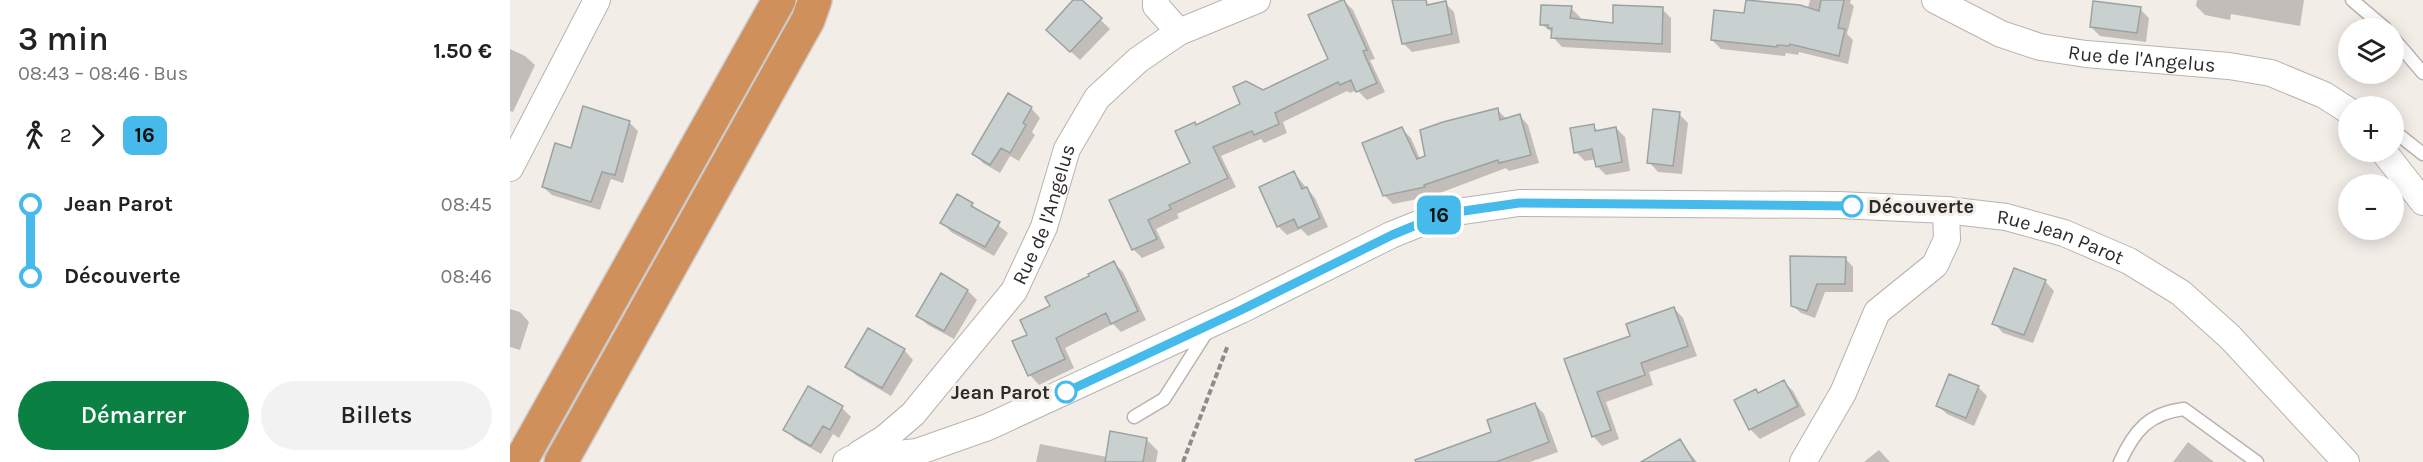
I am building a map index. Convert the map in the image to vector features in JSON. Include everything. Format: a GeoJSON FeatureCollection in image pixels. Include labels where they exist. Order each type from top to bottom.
{"type":"FeatureCollection","features":[{"type":"Feature","properties":{"kind":"highway"},"geometry":{"type":"LineString","coordinates":[[520,462],[779,0]]}},
{"type":"Feature","properties":{"kind":"highway"},"geometry":{"type":"LineString","coordinates":[[561,462],[808,20],[815,0]]}},
{"type":"Feature","properties":{"kind":"street"},"geometry":{"type":"LineString","coordinates":[[510,168],[597,0]]}},
{"type":"Feature","properties":{"kind":"street"},"geometry":{"type":"LineString","coordinates":[[1156,0],[1156,6],[1179,32]]}},
{"type":"Feature","properties":{"kind":"street","name":"Rue de l'Angelus"},"geometry":{"type":"LineString","coordinates":[[849,460],[885,438],[913,414],[1014,291],[1044,227],[1067,149],[1097,98],[1138,60],[1179,32],[1257,0]]}},
{"type":"Feature","properties":{"kind":"street","name":"Rue de l'Angelus"},"geometry":{"type":"LineString","coordinates":[[1935,0],[2001,34],[2040,47],[2086,54],[2229,66],[2271,72],[2324,95],[2338,104]]}},
{"type":"Feature","properties":{"kind":"street"},"geometry":{"type":"LineString","coordinates":[[2392,162],[2423,202]]}},
{"type":"Feature","properties":{"kind":"street","name":"Rue Jean Parot"},"geometry":{"type":"LineString","coordinates":[[849,460],[917,452],[988,427],[1212,324],[1392,235],[1443,214],[1519,203],[1839,205],[1946,210],[2006,217],[2064,233],[2129,261],[2181,293],[2230,337],[2346,462]]}},
{"type":"Feature","properties":{"kind":"street"},"geometry":{"type":"LineString","coordinates":[[1803,462],[1843,393],[1877,312],[1935,265],[1947,239],[1946,210]]}},
{"type":"Feature","properties":{"kind":"lane"},"geometry":{"type":"LineString","coordinates":[[2352,0],[2373,18]]}},
{"type":"Feature","properties":{"kind":"lane"},"geometry":{"type":"LineString","coordinates":[[2404,51],[2423,73]]}},
{"type":"Feature","properties":{"kind":"lane"},"geometry":{"type":"LineString","coordinates":[[2404,139],[2423,154]]}},
{"type":"Feature","properties":{"kind":"lane"},"geometry":{"type":"LineString","coordinates":[[1134,417],[1164,399],[1212,324]]}},
{"type":"Feature","properties":{"kind":"lane"},"geometry":{"type":"LineString","coordinates":[[2120,462],[2135,437],[2151,418],[2184,409],[2257,462]]}},
{"type":"Feature","properties":{"kind":"path"},"geometry":{"type":"LineString","coordinates":[[1183,462],[1221,364]]}},
{"type":"Feature","properties":{"kind":"building"},"geometry":{"type":"Polygon","coordinates":[[[1073,0],[1082,0],[1102,18],[1070,52],[1046,30],[1073,0]]]}},
{"type":"Feature","properties":{"kind":"building"},"geometry":{"type":"Polygon","coordinates":[[[1342,0],[1367,50],[1363,51],[1377,83],[1356,92],[1351,80],[1340,85],[1338,82],[1275,113],[1279,124],[1254,135],[1252,131],[1213,147],[1228,178],[1169,205],[1171,209],[1148,220],[1157,239],[1132,250],[1109,200],[1190,163],[1175,131],[1195,122],[1196,125],[1240,104],[1233,87],[1246,81],[1263,90],[1328,59],[1308,15],[1342,0]]]}},
{"type":"Feature","properties":{"kind":"building"},"geometry":{"type":"Polygon","coordinates":[[[1392,0],[1426,0],[1427,5],[1446,1],[1452,34],[1402,44],[1392,0]]]}},
{"type":"Feature","properties":{"kind":"building"},"geometry":{"type":"Polygon","coordinates":[[[1746,0],[1800,5],[1819,11],[1821,0],[1844,0],[1838,28],[1845,29],[1839,56],[1790,44],[1789,46],[1777,45],[1777,47],[1711,40],[1714,10],[1744,13],[1746,0]]]}},
{"type":"Feature","properties":{"kind":"building"},"geometry":{"type":"Polygon","coordinates":[[[2093,1],[2141,7],[2137,33],[2090,27],[2093,1]]]}},
{"type":"Feature","properties":{"kind":"building"},"geometry":{"type":"Polygon","coordinates":[[[1541,5],[1572,6],[1570,18],[1613,23],[1613,5],[1663,7],[1662,44],[1551,38],[1552,28],[1548,28],[1548,25],[1540,25],[1541,5]]]}},
{"type":"Feature","properties":{"kind":"building"},"geometry":{"type":"Polygon","coordinates":[[[1008,93],[1032,107],[1023,123],[1026,125],[1010,153],[1001,148],[990,165],[972,154],[1008,93]]]}},
{"type":"Feature","properties":{"kind":"building"},"geometry":{"type":"Polygon","coordinates":[[[583,106],[630,121],[615,175],[602,172],[591,202],[542,187],[555,143],[571,148],[583,106]]]}},
{"type":"Feature","properties":{"kind":"building"},"geometry":{"type":"Polygon","coordinates":[[[1498,108],[1500,120],[1520,114],[1531,155],[1499,163],[1498,160],[1424,185],[1425,187],[1383,196],[1362,143],[1402,127],[1417,159],[1425,156],[1420,130],[1498,108]]]}},
{"type":"Feature","properties":{"kind":"building"},"geometry":{"type":"Polygon","coordinates":[[[1653,109],[1680,112],[1673,166],[1647,163],[1653,109]]]}},
{"type":"Feature","properties":{"kind":"building"},"geometry":{"type":"Polygon","coordinates":[[[1594,124],[1595,131],[1616,127],[1622,162],[1596,167],[1592,149],[1574,153],[1570,128],[1594,124]]]}},
{"type":"Feature","properties":{"kind":"building"},"geometry":{"type":"Polygon","coordinates":[[[1294,171],[1302,189],[1307,187],[1320,218],[1298,228],[1294,219],[1277,227],[1259,187],[1294,171]]]}},
{"type":"Feature","properties":{"kind":"building"},"geometry":{"type":"Polygon","coordinates":[[[957,194],[973,203],[971,206],[1000,222],[985,247],[940,223],[957,194]]]}},
{"type":"Feature","properties":{"kind":"building"},"geometry":{"type":"Polygon","coordinates":[[[1790,256],[1846,257],[1845,284],[1817,284],[1807,311],[1791,306],[1790,256]]]}},
{"type":"Feature","properties":{"kind":"building"},"geometry":{"type":"Polygon","coordinates":[[[1114,261],[1138,311],[1111,324],[1106,313],[1056,338],[1065,359],[1028,376],[1012,341],[1027,335],[1020,320],[1050,306],[1045,297],[1114,261]]]}},
{"type":"Feature","properties":{"kind":"building"},"geometry":{"type":"Polygon","coordinates":[[[2014,268],[2046,280],[2024,335],[1992,324],[2014,268]]]}},
{"type":"Feature","properties":{"kind":"building"},"geometry":{"type":"Polygon","coordinates":[[[941,273],[968,290],[944,331],[916,316],[941,273]]]}},
{"type":"Feature","properties":{"kind":"building"},"geometry":{"type":"Polygon","coordinates":[[[1674,307],[1688,346],[1641,363],[1645,375],[1597,392],[1611,430],[1592,437],[1564,359],[1630,336],[1626,324],[1674,307]]]}},
{"type":"Feature","properties":{"kind":"building"},"geometry":{"type":"Polygon","coordinates":[[[868,328],[905,349],[882,388],[845,367],[868,328]]]}},
{"type":"Feature","properties":{"kind":"building"},"geometry":{"type":"Polygon","coordinates":[[[1949,374],[1979,386],[1966,418],[1936,406],[1949,374]]]}},
{"type":"Feature","properties":{"kind":"building"},"geometry":{"type":"Polygon","coordinates":[[[1784,380],[1798,406],[1749,430],[1734,400],[1756,389],[1758,393],[1784,380]]]}},
{"type":"Feature","properties":{"kind":"building"},"geometry":{"type":"Polygon","coordinates":[[[808,386],[843,406],[830,430],[823,426],[811,446],[783,430],[808,386]]]}},
{"type":"Feature","properties":{"kind":"building"},"geometry":{"type":"Polygon","coordinates":[[[1535,403],[1549,442],[1496,462],[1416,462],[1415,460],[1491,432],[1487,420],[1535,403]]]}},
{"type":"Feature","properties":{"kind":"building"},"geometry":{"type":"Polygon","coordinates":[[[1110,431],[1147,438],[1143,462],[1105,462],[1110,431]]]}},
{"type":"Feature","properties":{"kind":"building"},"geometry":{"type":"Polygon","coordinates":[[[1680,439],[1694,462],[1641,462],[1680,439]]]}},
{"type":"Feature","properties":{"kind":"bus line","name":"16"},"geometry":{"type":"LineString","coordinates":[[1066,392],[1241,310],[1392,235],[1443,214],[1519,203],[1852,206]]}},
{"type":"Feature","properties":{"kind":"place","name":"Découverte"},"geometry":{"type":"Point","coordinates":[1852,206]}},
{"type":"Feature","properties":{"kind":"place","name":"Jean Parot"},"geometry":{"type":"Point","coordinates":[1066,392]}}]}
